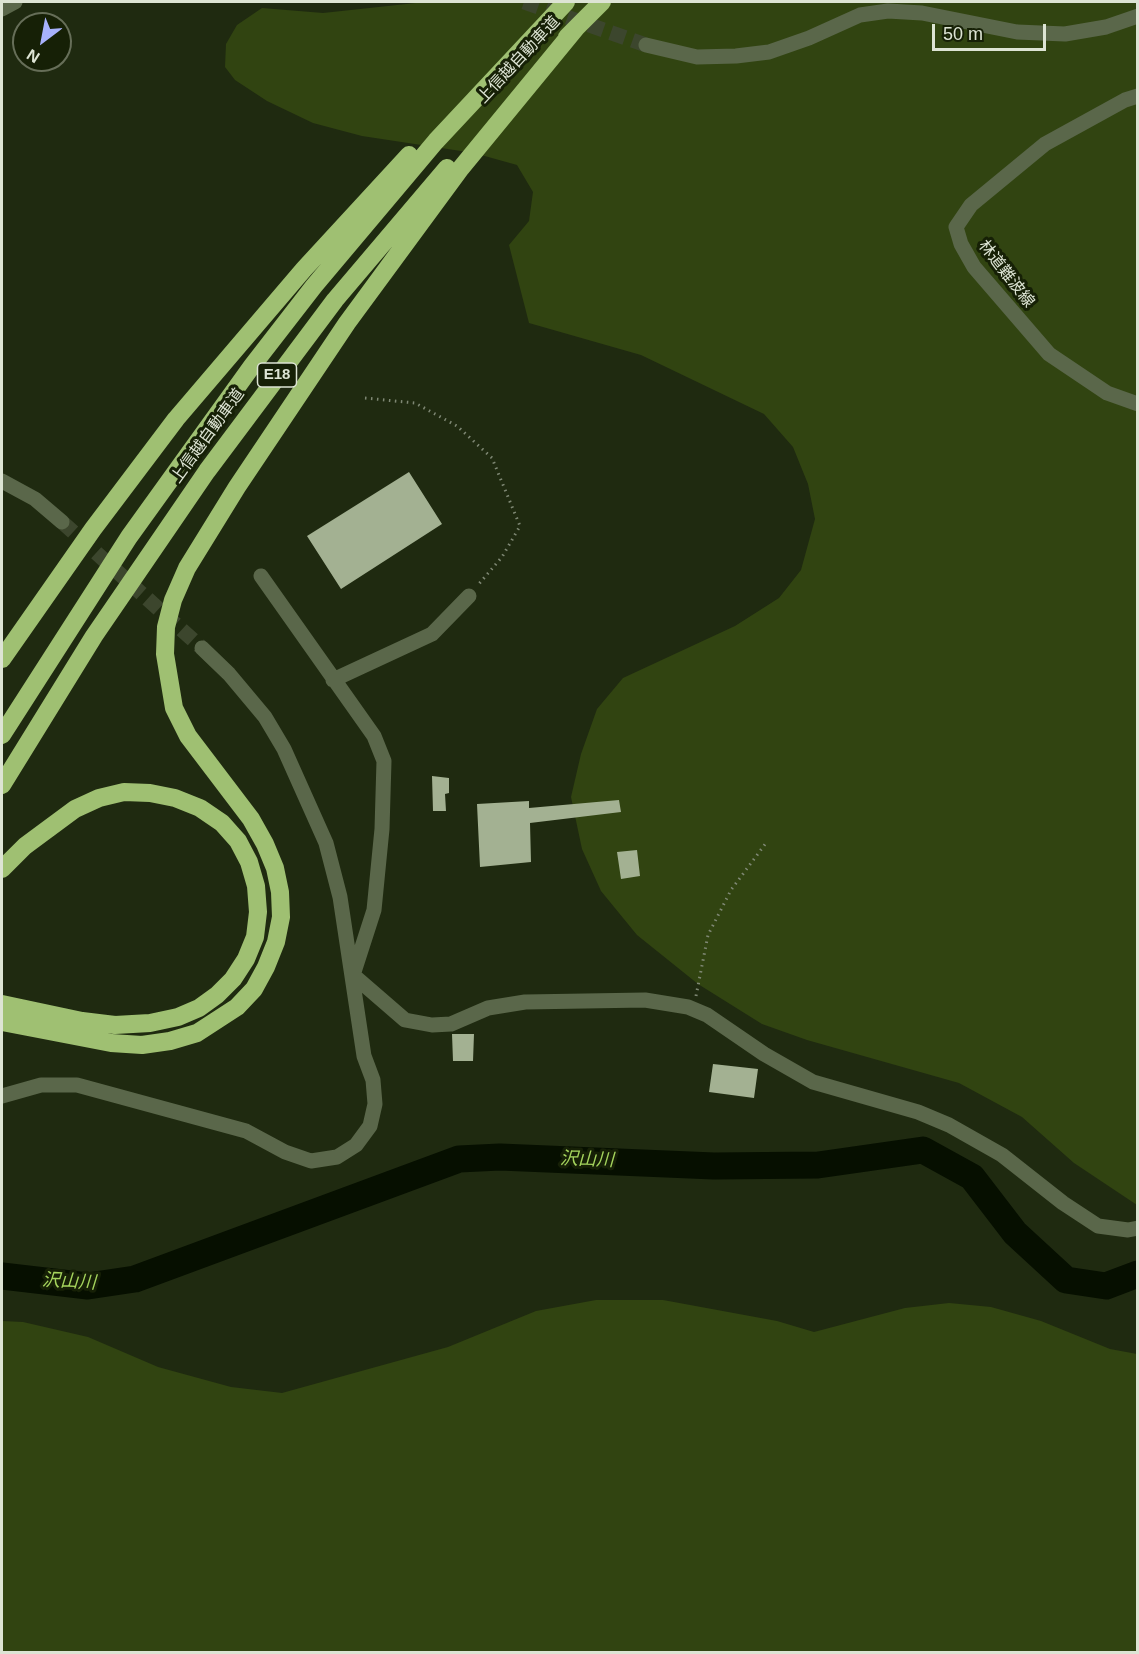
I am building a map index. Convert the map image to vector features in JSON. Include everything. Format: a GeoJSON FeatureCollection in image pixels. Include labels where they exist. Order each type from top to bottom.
{"type":"FeatureCollection","features":[{"type":"Feature","properties":{"kind":"highway"},"geometry":{"type":"LineString","coordinates":[[2,659],[93,529],[217,370],[304,269],[446,115],[521,39],[565,2]]}},
{"type":"Feature","properties":{"kind":"highway","name":"上信越自動車道"},"geometry":{"type":"LineString","coordinates":[[2,735],[129,537],[252,366],[314,286],[421,159],[565,2]]}},
{"type":"Feature","properties":{"kind":"highway","name":"上信越自動車道"},"geometry":{"type":"LineString","coordinates":[[2,785],[94,636],[207,471],[272,382],[409,213],[602,2]]}},
{"type":"Feature","properties":{"kind":"highway"},"geometry":{"type":"LineString","coordinates":[[2,1022],[111,1043],[142,1045],[170,1041],[197,1033],[237,1007],[254,989],[266,968],[276,942],[281,917],[275,868],[265,844],[250,819],[188,736],[174,708],[165,654],[166,627],[173,600],[187,568],[237,487],[347,322],[461,168],[576,28]]}},
{"type":"Feature","properties":{"kind":"highway"},"geometry":{"type":"LineString","coordinates":[[2,869],[25,846],[75,809],[99,798],[124,792],[150,793],[175,798],[200,808],[222,823],[238,841],[249,862],[256,886],[258,912],[255,937],[246,959],[233,979],[208,1002],[178,1017],[150,1023],[116,1025],[82,1021],[2,1004]]}},
{"type":"Feature","properties":{"kind":"street"},"geometry":{"type":"LineString","coordinates":[[2,9],[15,2]]}},
{"type":"Feature","properties":{"kind":"street"},"geometry":{"type":"LineString","coordinates":[[646,45],[697,57],[758,53],[809,38],[860,15],[888,11],[922,13],[1017,32],[1065,34],[1106,27],[1137,16]]}},
{"type":"Feature","properties":{"kind":"street","name":"林道難波線"},"geometry":{"type":"LineString","coordinates":[[1137,96],[1125,100],[1045,144],[971,205],[956,227],[961,244],[974,267],[1049,354],[1107,393],[1137,404]]}},
{"type":"Feature","properties":{"kind":"street"},"geometry":{"type":"LineString","coordinates":[[2,481],[35,499],[62,522]]}},
{"type":"Feature","properties":{"kind":"street"},"geometry":{"type":"LineString","coordinates":[[261,576],[374,736],[384,761],[382,828],[374,910],[353,975]]}},
{"type":"Feature","properties":{"kind":"street"},"geometry":{"type":"LineString","coordinates":[[333,680],[432,634],[469,596]]}},
{"type":"Feature","properties":{"kind":"street"},"geometry":{"type":"LineString","coordinates":[[2,1096],[41,1085],[78,1085],[246,1131],[285,1152],[311,1161],[337,1157],[356,1145],[370,1126],[375,1104],[373,1080],[364,1056],[340,897],[326,843],[284,749],[265,717],[249,696],[202,648]]}},
{"type":"Feature","properties":{"kind":"street"},"geometry":{"type":"LineString","coordinates":[[353,975],[405,1020],[432,1025],[451,1024],[488,1008],[525,1002],[645,1000],[693,1010],[706,1015],[764,1054],[813,1082],[918,1112],[949,1125],[1002,1155],[1063,1203],[1098,1226],[1128,1230],[1137,1228]]}},
{"type":"Feature","properties":{"kind":"path"},"geometry":{"type":"LineString","coordinates":[[365,398],[415,403],[457,426],[492,458],[520,526],[502,557],[469,596]]}},
{"type":"Feature","properties":{"kind":"path"},"geometry":{"type":"LineString","coordinates":[[693,1010],[708,935],[731,890],[766,843]]}},
{"type":"Feature","properties":{"kind":"green space"},"geometry":{"type":"Polygon","coordinates":[[[425,2],[1137,2],[1137,1205],[1074,1163],[1022,1117],[959,1083],[807,1040],[762,1024],[698,984],[637,935],[601,891],[582,849],[571,797],[581,754],[597,709],[623,678],[735,626],[779,598],[801,570],[815,519],[808,484],[793,447],[764,414],[641,355],[529,323],[509,245],[529,221],[533,192],[517,165],[474,153],[362,136],[313,123],[267,101],[235,80],[225,67],[226,44],[237,25],[262,8],[323,13],[425,2]]]}},
{"type":"Feature","properties":{"kind":"green space"},"geometry":{"type":"Polygon","coordinates":[[[596,1300],[663,1300],[777,1321],[814,1332],[905,1308],[949,1303],[991,1307],[1041,1321],[1110,1349],[1137,1354],[1137,1652],[2,1652],[2,1321],[23,1322],[88,1337],[158,1367],[231,1387],[282,1393],[448,1347],[536,1311],[596,1300]]]}},
{"type":"Feature","properties":{"kind":"building"},"geometry":{"type":"Polygon","coordinates":[[[409,472],[442,524],[341,589],[307,536],[409,472]]]}},
{"type":"Feature","properties":{"kind":"building"},"geometry":{"type":"Polygon","coordinates":[[[432,776],[449,778],[449,793],[445,794],[446,811],[433,811],[432,776]]]}},
{"type":"Feature","properties":{"kind":"building"},"geometry":{"type":"Polygon","coordinates":[[[619,800],[621,812],[530,823],[531,862],[480,867],[477,804],[529,801],[529,808],[619,800]]]}},
{"type":"Feature","properties":{"kind":"building"},"geometry":{"type":"Polygon","coordinates":[[[637,850],[640,876],[621,879],[617,852],[637,850]]]}},
{"type":"Feature","properties":{"kind":"building"},"geometry":{"type":"Polygon","coordinates":[[[452,1034],[474,1034],[473,1061],[453,1061],[452,1034]]]}},
{"type":"Feature","properties":{"kind":"building"},"geometry":{"type":"Polygon","coordinates":[[[713,1064],[758,1069],[754,1098],[709,1092],[713,1064]]]}},
{"type":"Feature","properties":{"kind":"waterway","name":"沢山川"},"geometry":{"type":"LineString","coordinates":[[2,1276],[88,1286],[135,1279],[459,1159],[500,1157],[714,1166],[818,1165],[923,1150],[972,1177],[1015,1233],[1066,1280],[1106,1286],[1138,1274]]}},
{"type":"Feature","properties":{"kind":"tunnel"},"geometry":{"type":"LineString","coordinates":[[524,2],[646,45]]}},
{"type":"Feature","properties":{"kind":"tunnel"},"geometry":{"type":"LineString","coordinates":[[62,522],[202,648]]}}]}
